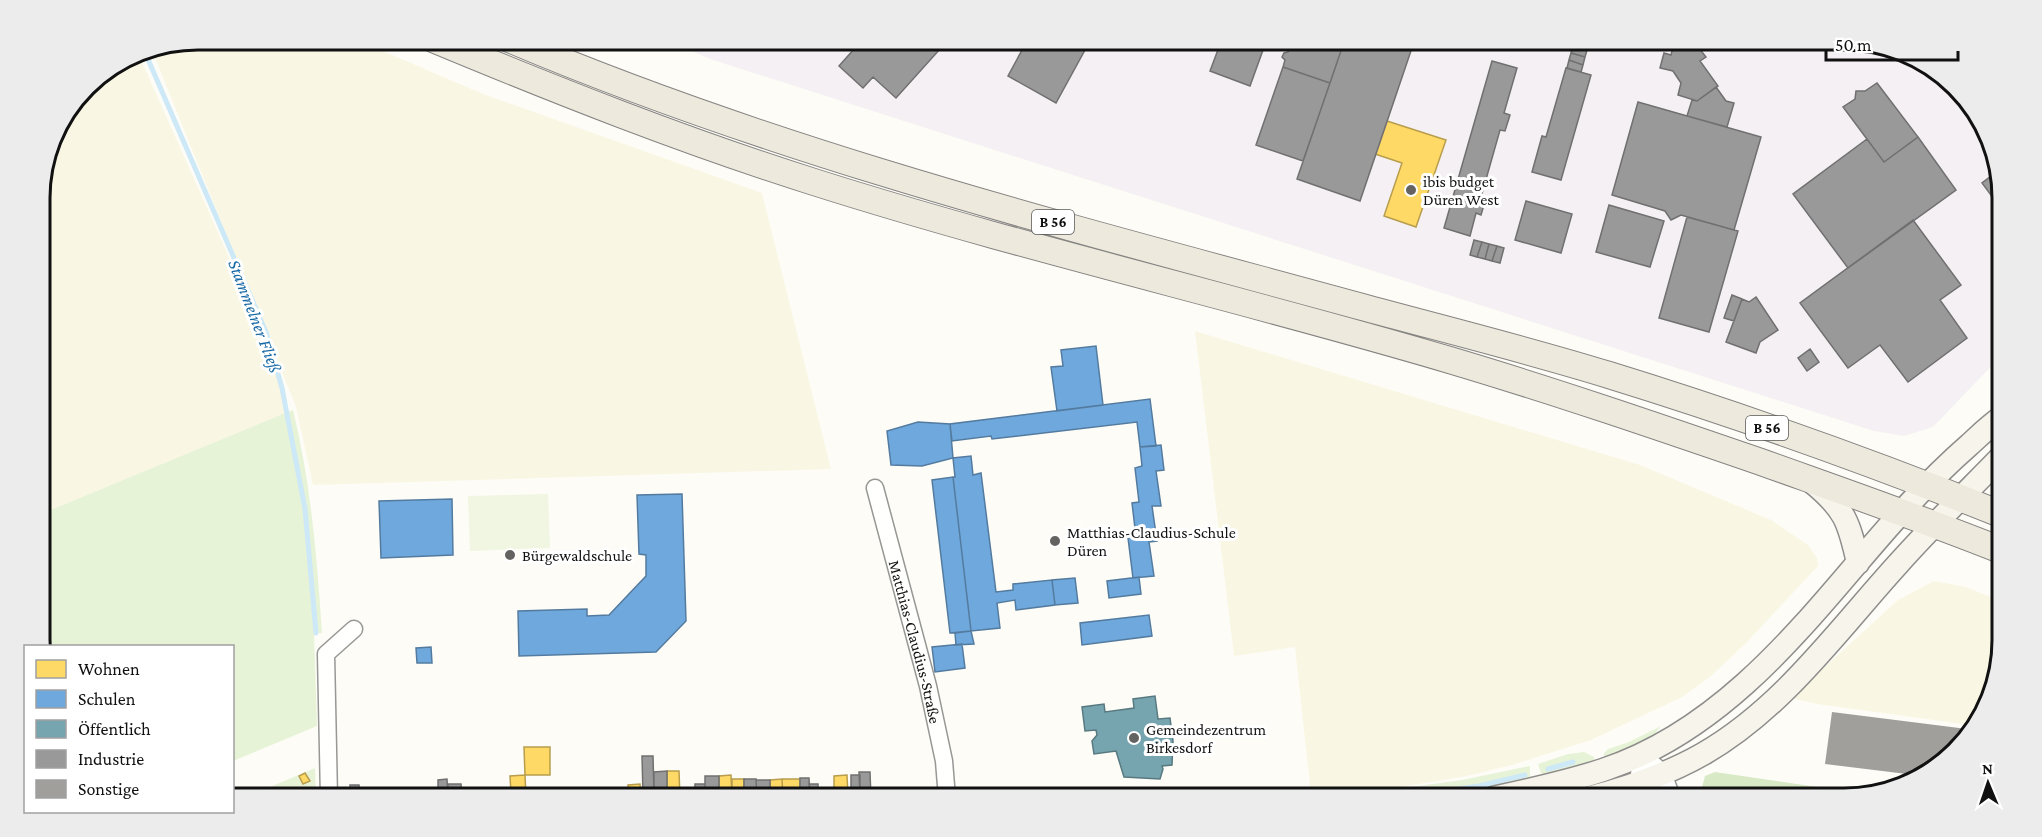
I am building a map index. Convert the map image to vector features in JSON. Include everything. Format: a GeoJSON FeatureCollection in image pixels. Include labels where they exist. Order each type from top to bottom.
{"type":"FeatureCollection","features":[{"type":"Feature","properties":{"kind":"main road","name":"B 56"},"geometry":{"type":"LineString","coordinates":[[460,50],[565,93],[814,182],[1078,258],[1450,360],[1620,413],[1902,512],[1992,547]]}},
{"type":"Feature","properties":{"kind":"main road","name":"B 56"},"geometry":{"type":"LineString","coordinates":[[535,50],[725,122],[823,155],[1084,231],[1606,374],[1926,484],[1992,511]]}},
{"type":"Feature","properties":{"kind":"main road"},"geometry":{"type":"LineString","coordinates":[[1544,787],[1602,771],[1672,739],[1699,722],[1750,681],[1817,611],[1926,484],[1992,426]]}},
{"type":"Feature","properties":{"kind":"main road"},"geometry":{"type":"LineString","coordinates":[[1643,787],[1663,773],[1704,753],[1760,712],[1792,682],[1935,524],[1992,466]]}},
{"type":"Feature","properties":{"kind":"main road"},"geometry":{"type":"LineString","coordinates":[[1809,479],[1832,498],[1843,513],[1850,527],[1858,563]]}},
{"type":"Feature","properties":{"kind":"street","name":"Matthias-Claudius-Straße"},"geometry":{"type":"LineString","coordinates":[[875,488],[928,686],[944,761],[946,788]]}},
{"type":"Feature","properties":{"kind":"street"},"geometry":{"type":"LineString","coordinates":[[329,788],[326,654],[354,629]]}},
{"type":"Feature","properties":{"kind":"street"},"geometry":{"type":"LineString","coordinates":[[1641,754],[1663,773],[1668,787]]}},
{"type":"Feature","properties":{"kind":"street"},"geometry":{"type":"LineString","coordinates":[[1640,787],[1641,754]]}},
{"type":"Feature","properties":{"kind":"shaded area"},"geometry":{"type":"Polygon","coordinates":[[[187,50],[381,50],[483,94],[762,193],[831,469],[313,485],[296,407],[154,56],[187,50]]]}},
{"type":"Feature","properties":{"kind":"shaded area"},"geometry":{"type":"Polygon","coordinates":[[[689,50],[1855,50],[1874,52],[1910,65],[1927,74],[1942,86],[1968,115],[1985,150],[1990,168],[1992,197],[1992,365],[1933,427],[1904,436],[1874,431],[710,59],[689,50]]]}},
{"type":"Feature","properties":{"kind":"shaded area"},"geometry":{"type":"Polygon","coordinates":[[[141,61],[262,331],[281,386],[285,414],[50,510],[51,178],[57,150],[69,123],[80,107],[115,74],[141,61]]]}},
{"type":"Feature","properties":{"kind":"shaded area"},"geometry":{"type":"Polygon","coordinates":[[[1195,331],[1640,465],[1771,520],[1808,545],[1817,558],[1818,566],[1746,643],[1710,677],[1682,697],[1591,740],[1512,765],[1467,776],[1398,787],[1310,787],[1295,647],[1234,656],[1195,331]]]}},
{"type":"Feature","properties":{"kind":"shaded area"},"geometry":{"type":"Polygon","coordinates":[[[1934,581],[1966,587],[1992,598],[1990,669],[1985,687],[1966,724],[1817,704],[1791,698],[1898,600],[1934,581]]]}},
{"type":"Feature","properties":{"kind":"green space"},"geometry":{"type":"Polygon","coordinates":[[[293,410],[309,493],[320,605],[322,633],[314,633],[317,726],[234,761],[234,645],[50,645],[50,510],[293,410]]]}},
{"type":"Feature","properties":{"kind":"green space"},"geometry":{"type":"Polygon","coordinates":[[[548,494],[550,548],[470,551],[468,496],[548,494]]]}},
{"type":"Feature","properties":{"kind":"green space"},"geometry":{"type":"Polygon","coordinates":[[[1661,726],[1653,736],[1604,759],[1604,753],[1608,749],[1629,742],[1661,726]]]}},
{"type":"Feature","properties":{"kind":"green space"},"geometry":{"type":"Polygon","coordinates":[[[1584,752],[1594,757],[1595,763],[1545,775],[1541,773],[1538,764],[1568,754],[1584,752]]]}},
{"type":"Feature","properties":{"kind":"green space"},"geometry":{"type":"Polygon","coordinates":[[[1530,766],[1530,778],[1503,787],[1410,787],[1462,780],[1530,766]]]}},
{"type":"Feature","properties":{"kind":"green space"},"geometry":{"type":"Polygon","coordinates":[[[315,768],[316,788],[268,788],[315,768]]]}},
{"type":"Feature","properties":{"kind":"green space"},"geometry":{"type":"Polygon","coordinates":[[[1715,772],[1818,787],[1702,787],[1705,776],[1715,772]]]}},
{"type":"Feature","properties":{"kind":"building: Wohnen","name":"ibis budget Düren West"},"geometry":{"type":"Polygon","coordinates":[[[1387,121],[1446,140],[1416,227],[1384,216],[1402,163],[1375,154],[1387,121]]]}},
{"type":"Feature","properties":{"kind":"building: Wohnen"},"geometry":{"type":"Polygon","coordinates":[[[524,747],[550,747],[550,775],[525,775],[524,747]]]}},
{"type":"Feature","properties":{"kind":"building: Wohnen"},"geometry":{"type":"Polygon","coordinates":[[[667,771],[679,771],[680,788],[667,788],[667,771]]]}},
{"type":"Feature","properties":{"kind":"building: Wohnen"},"geometry":{"type":"Polygon","coordinates":[[[305,773],[310,781],[303,784],[299,776],[305,773]]]}},
{"type":"Feature","properties":{"kind":"building: Wohnen"},"geometry":{"type":"Polygon","coordinates":[[[525,775],[526,788],[511,788],[510,776],[525,775]]]}},
{"type":"Feature","properties":{"kind":"building: Wohnen"},"geometry":{"type":"Polygon","coordinates":[[[731,775],[732,788],[719,788],[719,776],[731,775]]]}},
{"type":"Feature","properties":{"kind":"building: Wohnen"},"geometry":{"type":"Polygon","coordinates":[[[847,775],[848,788],[834,788],[834,776],[847,775]]]}},
{"type":"Feature","properties":{"kind":"building: Wohnen"},"geometry":{"type":"Polygon","coordinates":[[[732,779],[744,779],[744,788],[732,788],[732,779]]]}},
{"type":"Feature","properties":{"kind":"building: Wohnen"},"geometry":{"type":"Polygon","coordinates":[[[782,779],[800,779],[800,788],[782,788],[782,779]]]}},
{"type":"Feature","properties":{"kind":"building: Wohnen"},"geometry":{"type":"Polygon","coordinates":[[[782,779],[782,788],[770,788],[770,780],[782,779]]]}},
{"type":"Feature","properties":{"kind":"building: Wohnen"},"geometry":{"type":"Polygon","coordinates":[[[640,784],[640,788],[628,788],[628,785],[640,784]]]}},
{"type":"Feature","properties":{"kind":"building: Schulen"},"geometry":{"type":"Polygon","coordinates":[[[1096,346],[1103,405],[1057,411],[1051,367],[1063,366],[1061,350],[1096,346]]]}},
{"type":"Feature","properties":{"kind":"building: Schulen"},"geometry":{"type":"Polygon","coordinates":[[[1150,399],[1156,446],[1140,447],[1137,422],[992,439],[991,436],[952,441],[950,424],[1150,399]]]}},
{"type":"Feature","properties":{"kind":"building: Schulen"},"geometry":{"type":"Polygon","coordinates":[[[918,422],[950,424],[953,458],[922,466],[891,465],[887,431],[918,422]]]}},
{"type":"Feature","properties":{"kind":"building: Schulen"},"geometry":{"type":"Polygon","coordinates":[[[1161,445],[1164,470],[1156,471],[1161,506],[1152,506],[1157,541],[1149,542],[1154,576],[1133,578],[1128,538],[1136,537],[1132,503],[1139,502],[1135,468],[1142,466],[1140,447],[1161,445]]]}},
{"type":"Feature","properties":{"kind":"building: Schulen"},"geometry":{"type":"Polygon","coordinates":[[[971,456],[973,475],[981,473],[996,592],[1013,590],[1013,584],[1052,580],[1055,605],[1016,610],[1015,600],[997,603],[1000,628],[971,631],[953,477],[955,477],[953,458],[971,456]]]}},
{"type":"Feature","properties":{"kind":"building: Schulen"},"geometry":{"type":"Polygon","coordinates":[[[953,477],[971,631],[950,633],[932,480],[953,477]]]}},
{"type":"Feature","properties":{"kind":"building: Schulen"},"geometry":{"type":"Polygon","coordinates":[[[682,494],[686,621],[656,652],[519,656],[518,611],[587,609],[587,616],[609,615],[646,576],[646,555],[639,554],[637,495],[682,494]]]}},
{"type":"Feature","properties":{"kind":"building: Schulen"},"geometry":{"type":"Polygon","coordinates":[[[452,499],[453,555],[381,558],[379,501],[452,499]]]}},
{"type":"Feature","properties":{"kind":"building: Schulen"},"geometry":{"type":"Polygon","coordinates":[[[1139,577],[1141,594],[1109,598],[1107,581],[1139,577]]]}},
{"type":"Feature","properties":{"kind":"building: Schulen"},"geometry":{"type":"Polygon","coordinates":[[[1075,578],[1078,603],[1055,605],[1052,580],[1075,578]]]}},
{"type":"Feature","properties":{"kind":"building: Schulen"},"geometry":{"type":"Polygon","coordinates":[[[1149,615],[1152,636],[1082,645],[1080,623],[1149,615]]]}},
{"type":"Feature","properties":{"kind":"building: Schulen"},"geometry":{"type":"Polygon","coordinates":[[[971,631],[974,644],[956,645],[955,633],[971,631]]]}},
{"type":"Feature","properties":{"kind":"building: Schulen"},"geometry":{"type":"Polygon","coordinates":[[[962,644],[965,668],[935,672],[932,647],[962,644]]]}},
{"type":"Feature","properties":{"kind":"building: Schulen"},"geometry":{"type":"Polygon","coordinates":[[[431,647],[432,663],[417,663],[416,648],[431,647]]]}},
{"type":"Feature","properties":{"kind":"building: Öffentlich","name":"Gemeindezentrum Birkesdorf"},"geometry":{"type":"Polygon","coordinates":[[[1155,696],[1158,719],[1170,718],[1173,741],[1172,765],[1162,766],[1160,779],[1124,777],[1116,751],[1094,754],[1092,741],[1097,735],[1096,730],[1085,731],[1082,707],[1104,704],[1105,712],[1134,708],[1133,699],[1155,696]]]}},
{"type":"Feature","properties":{"kind":"building: Industrie"},"geometry":{"type":"Polygon","coordinates":[[[853,50],[939,50],[896,98],[873,77],[863,88],[839,66],[853,50]]]}},
{"type":"Feature","properties":{"kind":"building: Industrie"},"geometry":{"type":"Polygon","coordinates":[[[1022,50],[1085,50],[1056,103],[1008,76],[1022,50]]]}},
{"type":"Feature","properties":{"kind":"building: Industrie"},"geometry":{"type":"Polygon","coordinates":[[[1218,50],[1263,50],[1250,86],[1210,71],[1218,50]]]}},
{"type":"Feature","properties":{"kind":"building: Industrie"},"geometry":{"type":"Polygon","coordinates":[[[1289,50],[1341,50],[1330,83],[1283,67],[1285,60],[1282,57],[1289,50]]]}},
{"type":"Feature","properties":{"kind":"building: Industrie"},"geometry":{"type":"Polygon","coordinates":[[[1341,50],[1411,50],[1360,201],[1297,179],[1341,50]]]}},
{"type":"Feature","properties":{"kind":"building: Industrie"},"geometry":{"type":"Polygon","coordinates":[[[1572,50],[1587,50],[1585,57],[1571,53],[1572,50]]]}},
{"type":"Feature","properties":{"kind":"building: Industrie"},"geometry":{"type":"Polygon","coordinates":[[[1672,50],[1700,50],[1706,57],[1700,61],[1718,86],[1697,101],[1678,95],[1681,83],[1673,71],[1660,68],[1664,53],[1671,55],[1672,50]]]}},
{"type":"Feature","properties":{"kind":"building: Industrie"},"geometry":{"type":"Polygon","coordinates":[[[1571,53],[1585,57],[1583,65],[1569,60],[1571,53]]]}},
{"type":"Feature","properties":{"kind":"building: Industrie"},"geometry":{"type":"Polygon","coordinates":[[[1569,60],[1583,65],[1581,72],[1567,68],[1569,60]]]}},
{"type":"Feature","properties":{"kind":"building: Industrie"},"geometry":{"type":"Polygon","coordinates":[[[1492,61],[1517,68],[1504,113],[1510,115],[1505,131],[1500,130],[1481,197],[1486,198],[1481,215],[1476,213],[1470,236],[1444,228],[1492,61]]]}},
{"type":"Feature","properties":{"kind":"building: Industrie"},"geometry":{"type":"Polygon","coordinates":[[[1283,67],[1330,83],[1303,161],[1256,145],[1283,67]]]}},
{"type":"Feature","properties":{"kind":"building: Industrie"},"geometry":{"type":"Polygon","coordinates":[[[1566,68],[1591,75],[1561,180],[1532,172],[1542,136],[1546,137],[1566,68]]]}},
{"type":"Feature","properties":{"kind":"building: Industrie"},"geometry":{"type":"Polygon","coordinates":[[[1877,83],[1918,137],[1884,162],[1843,107],[1855,99],[1856,91],[1865,91],[1877,83]]]}},
{"type":"Feature","properties":{"kind":"building: Industrie"},"geometry":{"type":"Polygon","coordinates":[[[1716,87],[1726,101],[1734,103],[1727,127],[1687,116],[1692,100],[1697,101],[1716,87]]]}},
{"type":"Feature","properties":{"kind":"building: Industrie"},"geometry":{"type":"Polygon","coordinates":[[[1638,102],[1761,137],[1734,230],[1681,215],[1671,220],[1665,211],[1612,195],[1638,102]]]}},
{"type":"Feature","properties":{"kind":"building: Industrie"},"geometry":{"type":"Polygon","coordinates":[[[1918,137],[1956,190],[1848,268],[1793,194],[1867,139],[1884,162],[1918,137]]]}},
{"type":"Feature","properties":{"kind":"building: Industrie"},"geometry":{"type":"Polygon","coordinates":[[[1991,176],[1992,196],[1982,183],[1991,176]]]}},
{"type":"Feature","properties":{"kind":"building: Industrie"},"geometry":{"type":"Polygon","coordinates":[[[1526,201],[1572,214],[1561,253],[1515,240],[1526,201]]]}},
{"type":"Feature","properties":{"kind":"building: Industrie"},"geometry":{"type":"Polygon","coordinates":[[[1609,205],[1664,221],[1650,267],[1596,252],[1609,205]]]}},
{"type":"Feature","properties":{"kind":"building: Industrie"},"geometry":{"type":"Polygon","coordinates":[[[1687,217],[1738,231],[1709,332],[1659,318],[1687,217]]]}},
{"type":"Feature","properties":{"kind":"building: Industrie"},"geometry":{"type":"Polygon","coordinates":[[[1913,220],[1961,285],[1940,300],[1967,338],[1908,382],[1880,345],[1848,368],[1800,303],[1913,220]]]}},
{"type":"Feature","properties":{"kind":"building: Industrie"},"geometry":{"type":"Polygon","coordinates":[[[1474,240],[1482,242],[1477,257],[1470,255],[1474,240]]]}},
{"type":"Feature","properties":{"kind":"building: Industrie"},"geometry":{"type":"Polygon","coordinates":[[[1482,242],[1489,244],[1485,259],[1477,257],[1482,242]]]}},
{"type":"Feature","properties":{"kind":"building: Industrie"},"geometry":{"type":"Polygon","coordinates":[[[1489,244],[1497,246],[1492,261],[1485,259],[1489,244]]]}},
{"type":"Feature","properties":{"kind":"building: Industrie"},"geometry":{"type":"Polygon","coordinates":[[[1497,246],[1504,248],[1500,263],[1492,261],[1497,246]]]}},
{"type":"Feature","properties":{"kind":"building: Industrie"},"geometry":{"type":"Polygon","coordinates":[[[1732,295],[1742,299],[1734,321],[1724,318],[1732,295]]]}},
{"type":"Feature","properties":{"kind":"building: Industrie"},"geometry":{"type":"Polygon","coordinates":[[[1756,297],[1778,330],[1760,342],[1756,353],[1726,342],[1742,299],[1749,302],[1756,297]]]}},
{"type":"Feature","properties":{"kind":"building: Industrie"},"geometry":{"type":"Polygon","coordinates":[[[1810,349],[1819,362],[1807,371],[1798,358],[1810,349]]]}},
{"type":"Feature","properties":{"kind":"building: Industrie"},"geometry":{"type":"Polygon","coordinates":[[[642,756],[653,756],[654,788],[643,788],[642,756]]]}},
{"type":"Feature","properties":{"kind":"building: Industrie"},"geometry":{"type":"Polygon","coordinates":[[[667,771],[667,788],[654,788],[654,772],[667,771]]]}},
{"type":"Feature","properties":{"kind":"building: Industrie"},"geometry":{"type":"Polygon","coordinates":[[[859,772],[870,772],[871,788],[860,788],[859,772]]]}},
{"type":"Feature","properties":{"kind":"building: Industrie"},"geometry":{"type":"Polygon","coordinates":[[[851,775],[860,775],[860,788],[851,788],[851,775]]]}},
{"type":"Feature","properties":{"kind":"building: Industrie"},"geometry":{"type":"Polygon","coordinates":[[[705,776],[719,776],[719,788],[705,788],[705,776]]]}},
{"type":"Feature","properties":{"kind":"building: Industrie"},"geometry":{"type":"Polygon","coordinates":[[[800,778],[809,778],[809,788],[800,788],[800,778]]]}},
{"type":"Feature","properties":{"kind":"building: Industrie"},"geometry":{"type":"Polygon","coordinates":[[[447,779],[447,788],[438,788],[438,780],[447,779]]]}},
{"type":"Feature","properties":{"kind":"building: Industrie"},"geometry":{"type":"Polygon","coordinates":[[[744,779],[756,779],[756,788],[744,788],[744,779]]]}},
{"type":"Feature","properties":{"kind":"building: Industrie"},"geometry":{"type":"Polygon","coordinates":[[[756,780],[770,780],[770,788],[756,788],[756,780]]]}},
{"type":"Feature","properties":{"kind":"building: Industrie"},"geometry":{"type":"Polygon","coordinates":[[[448,784],[461,784],[461,788],[448,788],[448,784]]]}},
{"type":"Feature","properties":{"kind":"building: Industrie"},"geometry":{"type":"Polygon","coordinates":[[[695,784],[705,784],[705,788],[695,788],[695,784]]]}},
{"type":"Feature","properties":{"kind":"building: Industrie"},"geometry":{"type":"Polygon","coordinates":[[[809,784],[818,784],[818,788],[809,788],[809,784]]]}},
{"type":"Feature","properties":{"kind":"building: Industrie"},"geometry":{"type":"Polygon","coordinates":[[[350,785],[359,785],[359,788],[350,788],[350,785]]]}},
{"type":"Feature","properties":{"kind":"building: Sonstige"},"geometry":{"type":"Polygon","coordinates":[[[1832,712],[1963,728],[1935,757],[1906,774],[1825,764],[1832,712]]]}},
{"type":"Feature","properties":{"kind":"waterway","name":"Stammelner Fließ"},"geometry":{"type":"LineString","coordinates":[[148,58],[266,332],[282,388],[305,509],[316,633]]}},
{"type":"Feature","properties":{"kind":"waterway"},"geometry":{"type":"LineString","coordinates":[[1548,769],[1573,762]]}},
{"type":"Feature","properties":{"kind":"waterway"},"geometry":{"type":"LineString","coordinates":[[1471,787],[1525,775]]}},
{"type":"Feature","properties":{"kind":"place","name":"ibis budget Düren West"},"geometry":{"type":"Point","coordinates":[1411,190]}},
{"type":"Feature","properties":{"kind":"place","name":"Matthias-Claudius-Schule Düren"},"geometry":{"type":"Point","coordinates":[1055,541]}},
{"type":"Feature","properties":{"kind":"place","name":"Bürgewaldschule"},"geometry":{"type":"Point","coordinates":[510,555]}},
{"type":"Feature","properties":{"kind":"place","name":"Gemeindezentrum Birkesdorf"},"geometry":{"type":"Point","coordinates":[1134,738]}}]}
